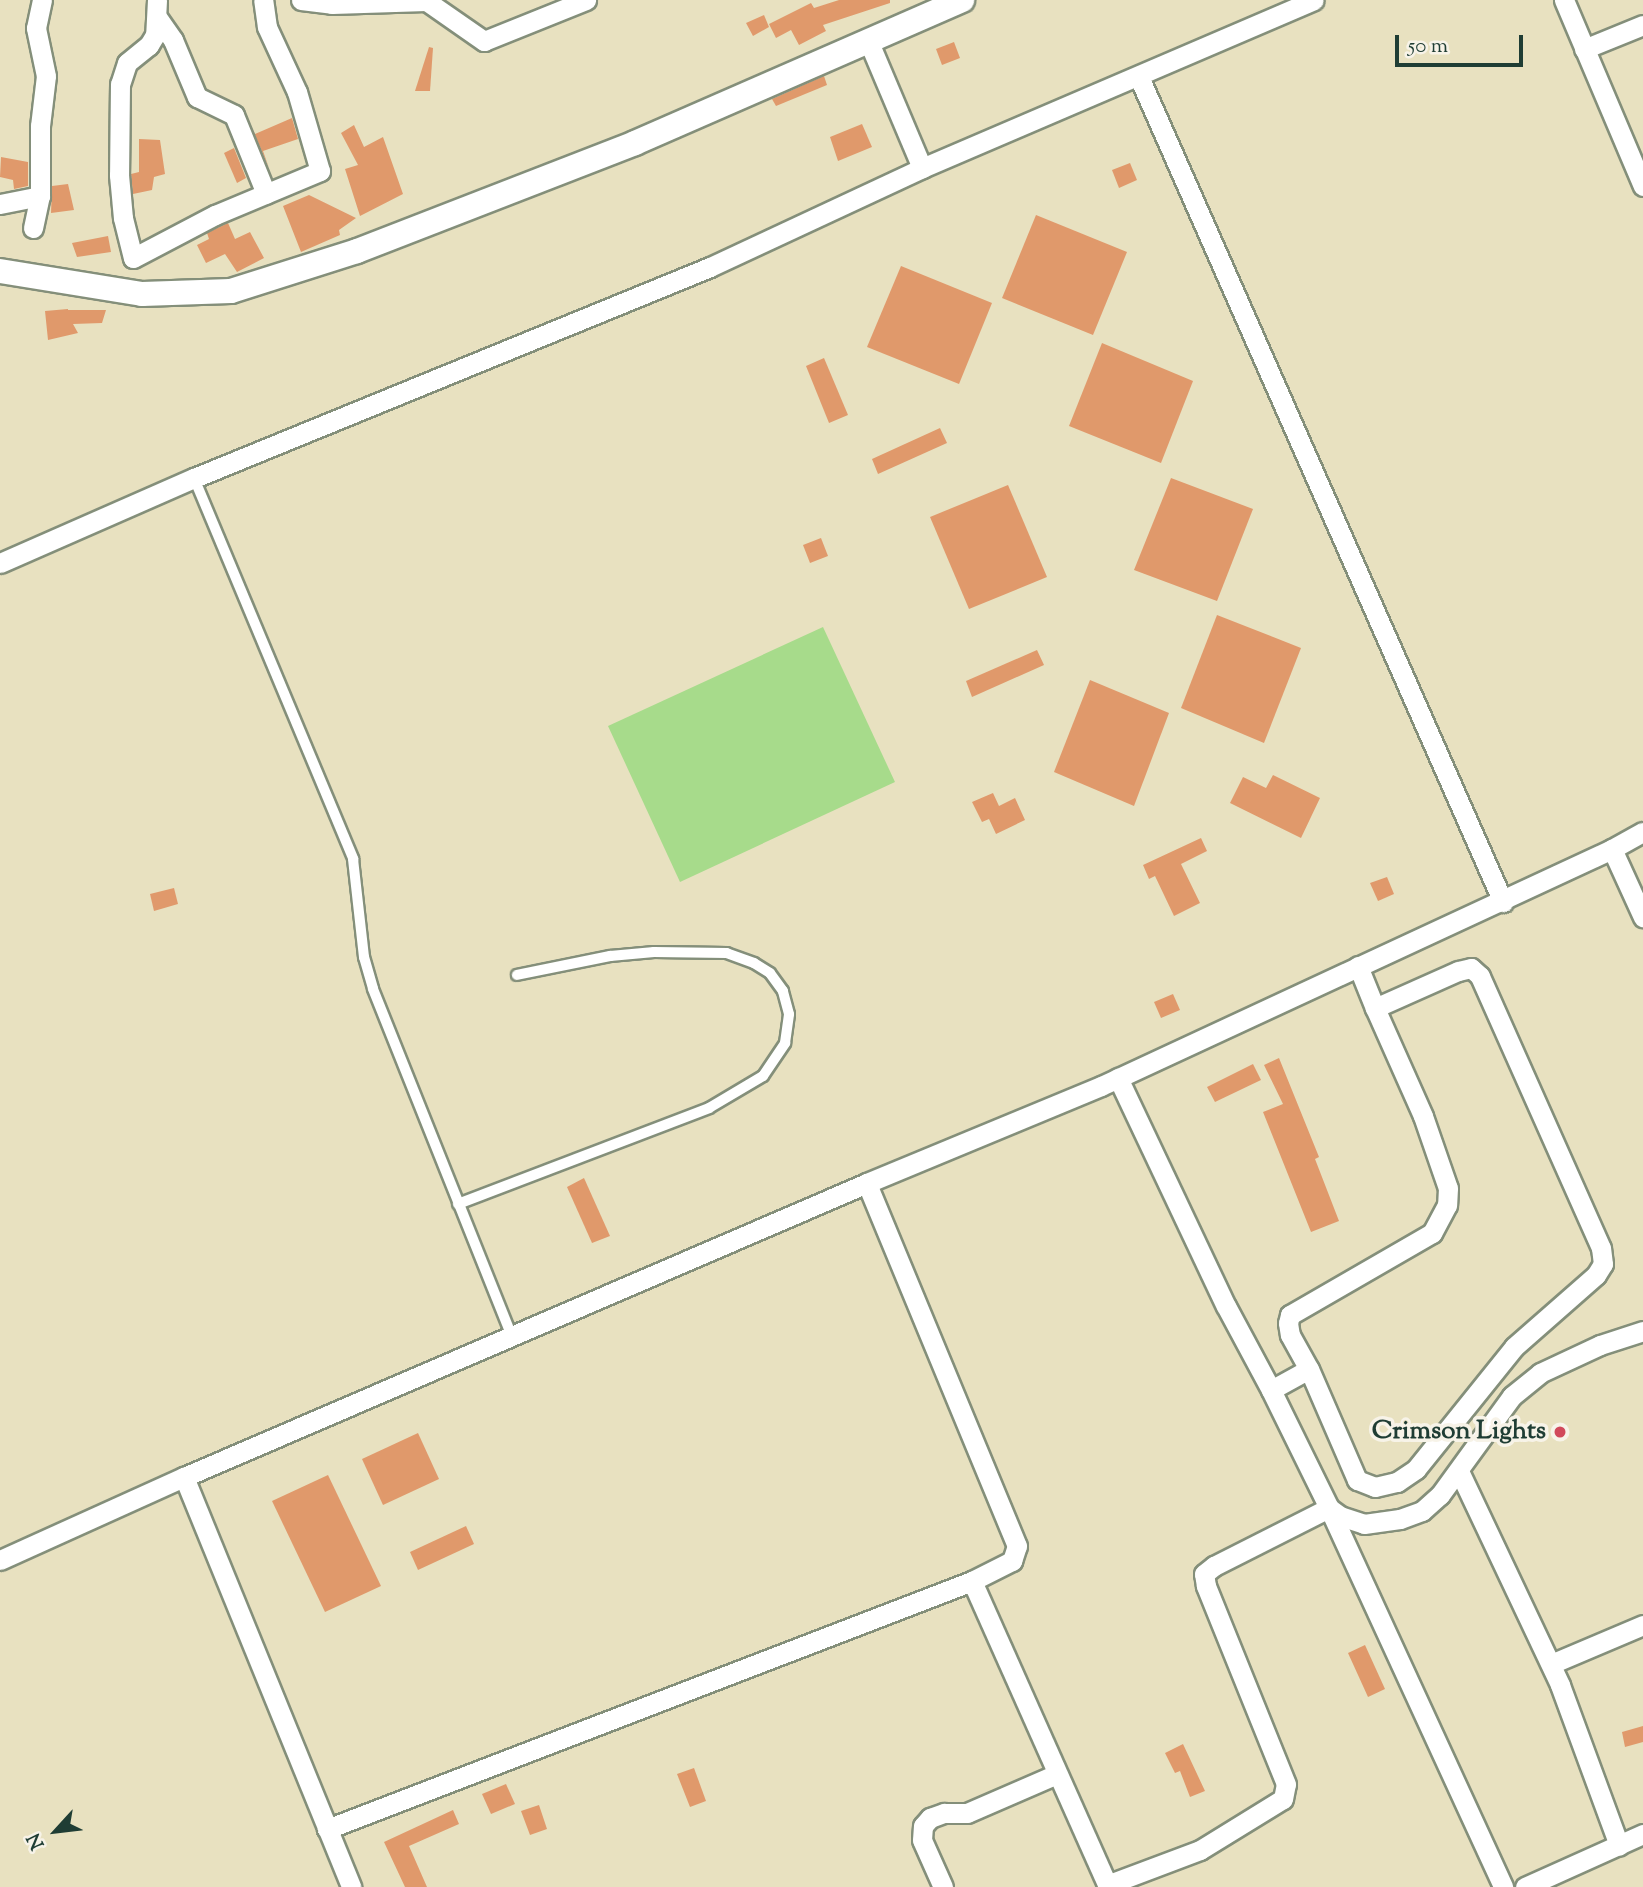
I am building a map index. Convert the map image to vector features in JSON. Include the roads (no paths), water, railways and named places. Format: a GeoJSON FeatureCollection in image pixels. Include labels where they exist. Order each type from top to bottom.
{"type":"FeatureCollection","features":[{"type":"Feature","properties":{"kind":"street"},"geometry":{"type":"LineString","coordinates":[[33,228],[40,197],[40,126],[46,76],[36,28],[41,0]]}},
{"type":"Feature","properties":{"kind":"street"},"geometry":{"type":"LineString","coordinates":[[157,9],[155,35],[149,45],[127,62],[120,84],[119,175],[123,218],[133,258],[215,215],[320,171],[297,92],[267,27],[263,0]]}},
{"type":"Feature","properties":{"kind":"street"},"geometry":{"type":"LineString","coordinates":[[301,0],[332,4],[426,1],[484,41],[574,2]]}},
{"type":"Feature","properties":{"kind":"street"},"geometry":{"type":"LineString","coordinates":[[0,271],[142,295],[231,291],[357,251],[623,148],[962,0]]}},
{"type":"Feature","properties":{"kind":"street"},"geometry":{"type":"LineString","coordinates":[[0,563],[194,478],[710,267],[922,168],[1314,0]]}},
{"type":"Feature","properties":{"kind":"street"},"geometry":{"type":"LineString","coordinates":[[1564,0],[1643,186]]}},
{"type":"Feature","properties":{"kind":"street"},"geometry":{"type":"LineString","coordinates":[[157,9],[197,97],[234,115],[266,194]]}},
{"type":"Feature","properties":{"kind":"street"},"geometry":{"type":"LineString","coordinates":[[1584,49],[1643,25]]}},
{"type":"Feature","properties":{"kind":"street"},"geometry":{"type":"LineString","coordinates":[[869,40],[922,168]]}},
{"type":"Feature","properties":{"kind":"street"},"geometry":{"type":"LineString","coordinates":[[1139,77],[1503,902]]}},
{"type":"Feature","properties":{"kind":"street"},"geometry":{"type":"LineString","coordinates":[[0,204],[40,197]]}},
{"type":"Feature","properties":{"kind":"street"},"geometry":{"type":"LineString","coordinates":[[0,1560],[184,1477],[1118,1078],[1503,902],[1642,835]]}},
{"type":"Feature","properties":{"kind":"street"},"geometry":{"type":"LineString","coordinates":[[1612,849],[1643,915]]}},
{"type":"Feature","properties":{"kind":"street"},"geometry":{"type":"LineString","coordinates":[[1358,966],[1375,1008],[1423,1116],[1448,1188],[1447,1205],[1432,1233],[1290,1315],[1288,1323],[1290,1335],[1309,1369],[1357,1480],[1375,1487],[1397,1482],[1416,1469],[1514,1347],[1596,1275],[1603,1264],[1601,1248],[1480,976],[1471,968],[1458,971],[1375,1008]]}},
{"type":"Feature","properties":{"kind":"street"},"geometry":{"type":"LineString","coordinates":[[1118,1078],[1226,1306],[1329,1508],[1503,1887]]}},
{"type":"Feature","properties":{"kind":"street"},"geometry":{"type":"LineString","coordinates":[[327,1829],[972,1581],[1012,1561],[1017,1546],[867,1183]]}},
{"type":"Feature","properties":{"kind":"street"},"geometry":{"type":"LineString","coordinates":[[1329,1508],[1340,1516],[1364,1524],[1400,1519],[1422,1511],[1440,1495],[1459,1471],[1512,1396],[1540,1373],[1600,1345],[1643,1331]]}},
{"type":"Feature","properties":{"kind":"street"},"geometry":{"type":"LineString","coordinates":[[1271,1390],[1309,1369]]}},
{"type":"Feature","properties":{"kind":"street"},"geometry":{"type":"LineString","coordinates":[[1459,1471],[1551,1664],[1619,1845]]}},
{"type":"Feature","properties":{"kind":"street"},"geometry":{"type":"LineString","coordinates":[[184,1477],[351,1887]]}},
{"type":"Feature","properties":{"kind":"street"},"geometry":{"type":"LineString","coordinates":[[972,1581],[1107,1886],[1200,1850],[1283,1799],[1286,1784],[1206,1586],[1204,1574],[1214,1566],[1329,1508]]}},
{"type":"Feature","properties":{"kind":"street"},"geometry":{"type":"LineString","coordinates":[[1551,1664],[1643,1625]]}},
{"type":"Feature","properties":{"kind":"street"},"geometry":{"type":"LineString","coordinates":[[943,1887],[922,1840],[923,1826],[930,1818],[944,1813],[967,1813],[1057,1774]]}},
{"type":"Feature","properties":{"kind":"street"},"geometry":{"type":"LineString","coordinates":[[1525,1887],[1643,1834]]}},
{"type":"Feature","properties":{"kind":"lane"},"geometry":{"type":"LineString","coordinates":[[194,478],[353,859],[364,957],[373,989],[513,1337]]}},
{"type":"Feature","properties":{"kind":"lane"},"geometry":{"type":"LineString","coordinates":[[458,1204],[709,1108],[763,1076],[785,1044],[789,1014],[783,991],[771,973],[727,953],[654,952],[610,956],[517,975]]}},
{"type":"Feature","properties":{"kind":"place","name":"Crimson Lights"},"geometry":{"type":"Point","coordinates":[1560,1432]}}]}
